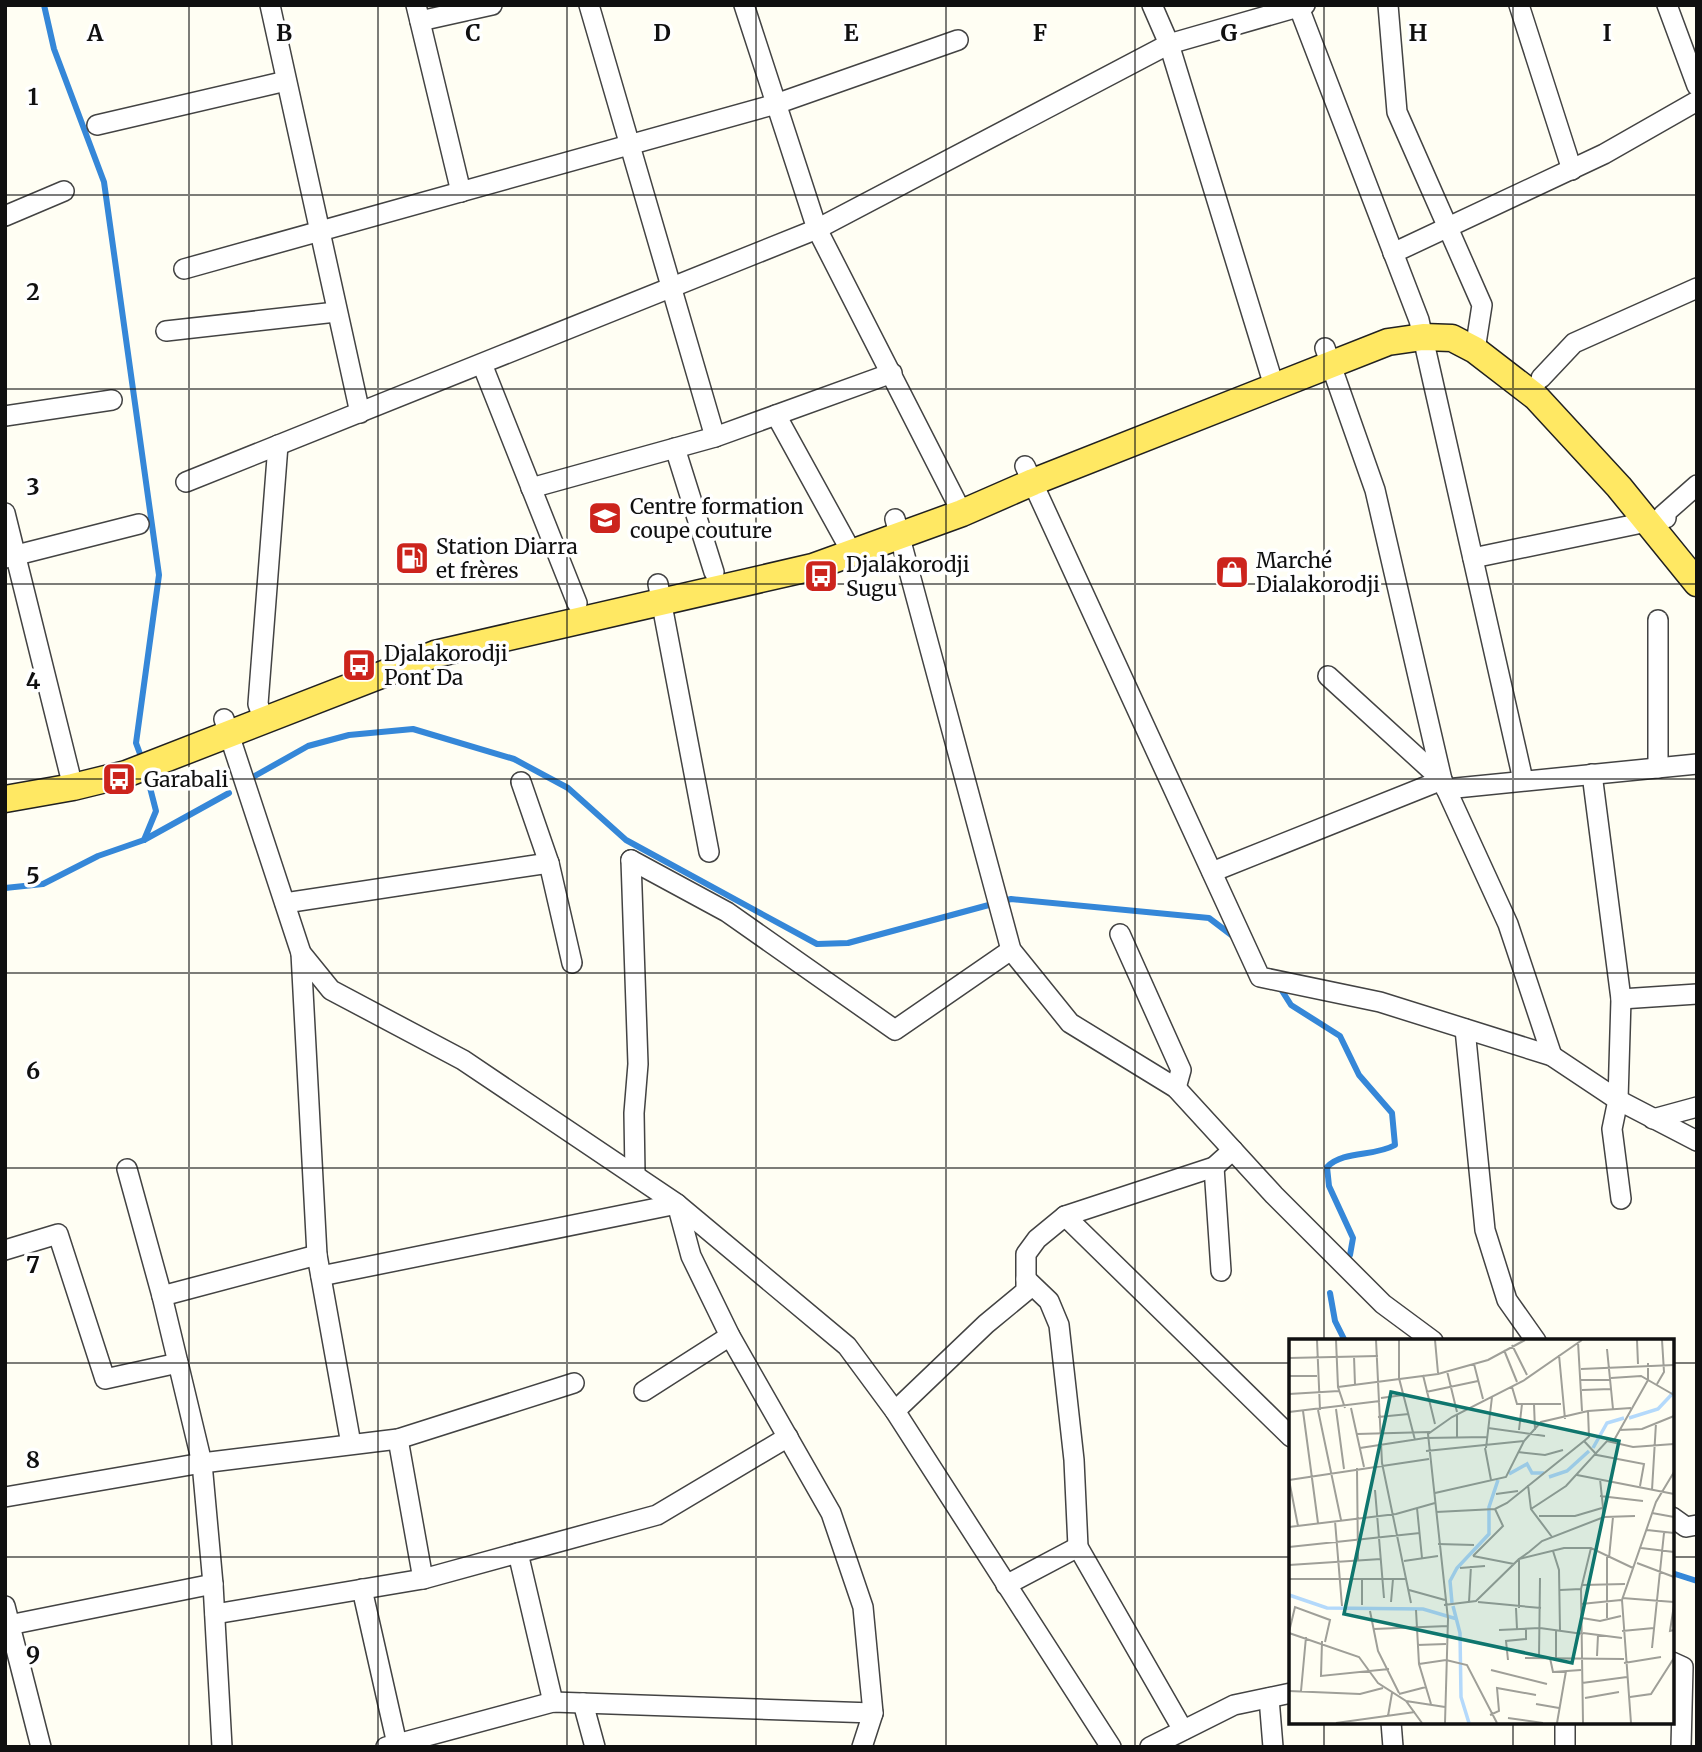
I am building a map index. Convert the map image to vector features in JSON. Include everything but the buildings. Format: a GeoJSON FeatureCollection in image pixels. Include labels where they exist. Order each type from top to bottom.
{"type":"FeatureCollection","features":[{"type":"Feature","properties":{"kind":"main road"},"geometry":{"type":"LineString","coordinates":[[261,713],[435,654],[660,593],[714,572],[808,550],[847,545],[959,505],[1029,474],[1327,356],[1388,342],[1421,329],[1451,338],[1476,340],[1541,378],[1632,476],[1697,583]]}},
{"type":"Feature","properties":{"kind":"main road"},"geometry":{"type":"LineString","coordinates":[[1476,340],[1535,397],[1619,487],[1659,518],[1697,555]]}},
{"type":"Feature","properties":{"kind":"main road"},"geometry":{"type":"LineString","coordinates":[[5,799],[125,769],[261,713],[430,637],[578,603],[660,593],[813,567],[847,545]]}},
{"type":"Feature","properties":{"kind":"main road"},"geometry":{"type":"LineString","coordinates":[[5,788],[71,781]]}},
{"type":"Feature","properties":{"kind":"street"},"geometry":{"type":"LineString","coordinates":[[270,5],[360,413]]}},
{"type":"Feature","properties":{"kind":"street"},"geometry":{"type":"LineString","coordinates":[[461,192],[419,13],[492,5]]}},
{"type":"Feature","properties":{"kind":"street"},"geometry":{"type":"LineString","coordinates":[[589,5],[715,437]]}},
{"type":"Feature","properties":{"kind":"street"},"geometry":{"type":"LineString","coordinates":[[744,5],[817,229],[959,505]]}},
{"type":"Feature","properties":{"kind":"street"},"geometry":{"type":"LineString","coordinates":[[1152,5],[1169,44],[1271,378]]}},
{"type":"Feature","properties":{"kind":"street"},"geometry":{"type":"LineString","coordinates":[[1388,5],[1397,112],[1482,305],[1476,340]]}},
{"type":"Feature","properties":{"kind":"street"},"geometry":{"type":"LineString","coordinates":[[1519,5],[1572,170]]}},
{"type":"Feature","properties":{"kind":"street"},"geometry":{"type":"LineString","coordinates":[[1667,5],[1697,86]]}},
{"type":"Feature","properties":{"kind":"street"},"geometry":{"type":"LineString","coordinates":[[186,482],[817,229],[1169,44],[1301,6],[1421,329],[1523,780]]}},
{"type":"Feature","properties":{"kind":"street"},"geometry":{"type":"LineString","coordinates":[[184,269],[776,104],[958,40]]}},
{"type":"Feature","properties":{"kind":"street"},"geometry":{"type":"LineString","coordinates":[[97,125],[286,81]]}},
{"type":"Feature","properties":{"kind":"street"},"geometry":{"type":"LineString","coordinates":[[1393,253],[1572,170],[1697,101]]}},
{"type":"Feature","properties":{"kind":"street"},"geometry":{"type":"LineString","coordinates":[[5,216],[64,191]]}},
{"type":"Feature","properties":{"kind":"street"},"geometry":{"type":"LineString","coordinates":[[1541,378],[1574,343],[1697,288]]}},
{"type":"Feature","properties":{"kind":"street"},"geometry":{"type":"LineString","coordinates":[[166,331],[337,312]]}},
{"type":"Feature","properties":{"kind":"street"},"geometry":{"type":"LineString","coordinates":[[1327,356],[1375,490],[1444,785],[1508,924],[1552,1056]]}},
{"type":"Feature","properties":{"kind":"street"},"geometry":{"type":"LineString","coordinates":[[482,364],[578,603]]}},
{"type":"Feature","properties":{"kind":"street"},"geometry":{"type":"LineString","coordinates":[[531,488],[715,437],[892,373]]}},
{"type":"Feature","properties":{"kind":"street"},"geometry":{"type":"LineString","coordinates":[[5,416],[112,400]]}},
{"type":"Feature","properties":{"kind":"street"},"geometry":{"type":"LineString","coordinates":[[776,415],[847,545]]}},
{"type":"Feature","properties":{"kind":"street"},"geometry":{"type":"LineString","coordinates":[[261,713],[278,445]]}},
{"type":"Feature","properties":{"kind":"street"},"geometry":{"type":"LineString","coordinates":[[675,448],[714,572]]}},
{"type":"Feature","properties":{"kind":"street"},"geometry":{"type":"LineString","coordinates":[[1029,474],[1261,977],[1380,1002],[1552,1056],[1618,1100],[1697,1141]]}},
{"type":"Feature","properties":{"kind":"street"},"geometry":{"type":"LineString","coordinates":[[1473,558],[1659,518],[1697,485]]}},
{"type":"Feature","properties":{"kind":"street"},"geometry":{"type":"LineString","coordinates":[[5,513],[10,557],[71,781]]}},
{"type":"Feature","properties":{"kind":"street"},"geometry":{"type":"LineString","coordinates":[[10,557],[139,524]]}},
{"type":"Feature","properties":{"kind":"street"},"geometry":{"type":"LineString","coordinates":[[897,527],[1011,950],[1070,1023],[1176,1088],[1274,1195],[1383,1304],[1430,1339]]}},
{"type":"Feature","properties":{"kind":"street"},"geometry":{"type":"LineString","coordinates":[[660,593],[709,852]]}},
{"type":"Feature","properties":{"kind":"street"},"geometry":{"type":"LineString","coordinates":[[1658,621],[1658,768]]}},
{"type":"Feature","properties":{"kind":"street"},"geometry":{"type":"LineString","coordinates":[[1328,676],[1444,785]]}},
{"type":"Feature","properties":{"kind":"street"},"geometry":{"type":"LineString","coordinates":[[227,727],[302,953],[317,1255],[351,1444]]}},
{"type":"Feature","properties":{"kind":"street"},"geometry":{"type":"LineString","coordinates":[[1212,872],[1444,785],[1697,764]]}},
{"type":"Feature","properties":{"kind":"street"},"geometry":{"type":"LineString","coordinates":[[1592,774],[1621,999],[1618,1100],[1612,1129],[1621,1199]]}},
{"type":"Feature","properties":{"kind":"street"},"geometry":{"type":"LineString","coordinates":[[522,782],[549,863],[572,963]]}},
{"type":"Feature","properties":{"kind":"street"},"geometry":{"type":"LineString","coordinates":[[635,1174],[634,1113],[638,1064],[631,860],[727,912],[895,1030],[1011,950]]}},
{"type":"Feature","properties":{"kind":"street"},"geometry":{"type":"LineString","coordinates":[[285,903],[549,863]]}},
{"type":"Feature","properties":{"kind":"street"},"geometry":{"type":"LineString","coordinates":[[1120,934],[1181,1070],[1176,1088]]}},
{"type":"Feature","properties":{"kind":"street"},"geometry":{"type":"LineString","coordinates":[[302,953],[331,990],[463,1060],[677,1204],[848,1346],[895,1411],[1111,1747]]}},
{"type":"Feature","properties":{"kind":"street"},"geometry":{"type":"LineString","coordinates":[[1621,999],[1697,994]]}},
{"type":"Feature","properties":{"kind":"street"},"geometry":{"type":"LineString","coordinates":[[1465,1029],[1486,1230],[1507,1300],[1535,1339]]}},
{"type":"Feature","properties":{"kind":"street"},"geometry":{"type":"LineString","coordinates":[[1653,1119],[1697,1107]]}},
{"type":"Feature","properties":{"kind":"street"},"geometry":{"type":"LineString","coordinates":[[895,1411],[986,1324],[1026,1291],[1026,1254],[1037,1239],[1065,1216],[1214,1167],[1233,1150]]}},
{"type":"Feature","properties":{"kind":"street"},"geometry":{"type":"LineString","coordinates":[[1214,1167],[1221,1271]]}},
{"type":"Feature","properties":{"kind":"street"},"geometry":{"type":"LineString","coordinates":[[127,1169],[162,1296],[202,1463],[214,1584],[222,1747]]}},
{"type":"Feature","properties":{"kind":"street"},"geometry":{"type":"LineString","coordinates":[[321,1276],[677,1204]]}},
{"type":"Feature","properties":{"kind":"street"},"geometry":{"type":"LineString","coordinates":[[677,1204],[691,1256],[730,1336],[831,1513],[863,1607],[873,1713],[862,1747]]}},
{"type":"Feature","properties":{"kind":"street"},"geometry":{"type":"LineString","coordinates":[[1065,1216],[1289,1435]]}},
{"type":"Feature","properties":{"kind":"street"},"geometry":{"type":"LineString","coordinates":[[5,1250],[58,1234],[105,1379],[178,1363]]}},
{"type":"Feature","properties":{"kind":"street"},"geometry":{"type":"LineString","coordinates":[[162,1296],[317,1255]]}},
{"type":"Feature","properties":{"kind":"street"},"geometry":{"type":"LineString","coordinates":[[1026,1279],[1049,1301],[1059,1325],[1074,1460],[1078,1546],[1183,1730]]}},
{"type":"Feature","properties":{"kind":"street"},"geometry":{"type":"LineString","coordinates":[[644,1391],[730,1336]]}},
{"type":"Feature","properties":{"kind":"street"},"geometry":{"type":"LineString","coordinates":[[5,1497],[202,1463],[398,1439],[574,1383]]}},
{"type":"Feature","properties":{"kind":"street"},"geometry":{"type":"LineString","coordinates":[[215,1614],[423,1579],[657,1515],[788,1437]]}},
{"type":"Feature","properties":{"kind":"street"},"geometry":{"type":"LineString","coordinates":[[398,1439],[423,1579]]}},
{"type":"Feature","properties":{"kind":"street"},"geometry":{"type":"LineString","coordinates":[[1674,1518],[1686,1527],[1697,1525]]}},
{"type":"Feature","properties":{"kind":"street"},"geometry":{"type":"LineString","coordinates":[[1006,1585],[1078,1546]]}},
{"type":"Feature","properties":{"kind":"street"},"geometry":{"type":"LineString","coordinates":[[518,1553],[553,1702]]}},
{"type":"Feature","properties":{"kind":"street"},"geometry":{"type":"LineString","coordinates":[[9,1625],[214,1584]]}},
{"type":"Feature","properties":{"kind":"street"},"geometry":{"type":"LineString","coordinates":[[362,1589],[392,1745],[448,1739],[553,1702],[873,1713]]}},
{"type":"Feature","properties":{"kind":"street"},"geometry":{"type":"LineString","coordinates":[[5,1605],[41,1747]]}},
{"type":"Feature","properties":{"kind":"street"},"geometry":{"type":"LineString","coordinates":[[1674,1663],[1683,1667],[1689,1714],[1681,1747]]}},
{"type":"Feature","properties":{"kind":"street"},"geometry":{"type":"LineString","coordinates":[[1150,1747],[1234,1705],[1289,1693]]}},
{"type":"Feature","properties":{"kind":"street"},"geometry":{"type":"LineString","coordinates":[[1269,1698],[1273,1747]]}},
{"type":"Feature","properties":{"kind":"street"},"geometry":{"type":"LineString","coordinates":[[583,1703],[595,1747]]}},
{"type":"Feature","properties":{"kind":"street"},"geometry":{"type":"LineString","coordinates":[[1391,1724],[1393,1747]]}},
{"type":"Feature","properties":{"kind":"street"},"geometry":{"type":"LineString","coordinates":[[1564,1724],[1565,1747]]}},
{"type":"Feature","properties":{"kind":"waterway"},"geometry":{"type":"LineString","coordinates":[[44,5],[54,49],[104,182],[159,575],[136,743],[143,762]]}},
{"type":"Feature","properties":{"kind":"waterway"},"geometry":{"type":"LineString","coordinates":[[253,777],[308,746],[349,735],[413,729],[514,759],[568,788],[626,840],[817,944],[848,943],[1011,899],[1209,918],[1234,937]]}},
{"type":"Feature","properties":{"kind":"waterway"},"geometry":{"type":"LineString","coordinates":[[144,840],[156,811],[146,772]]}},
{"type":"Feature","properties":{"kind":"waterway"},"geometry":{"type":"LineString","coordinates":[[5,888],[43,884],[98,856],[144,840],[229,793]]}},
{"type":"Feature","properties":{"kind":"waterway"},"geometry":{"type":"LineString","coordinates":[[1279,986],[1291,1005],[1340,1036],[1359,1075],[1392,1113],[1395,1145],[1342,1158],[1327,1167],[1329,1186],[1353,1238],[1350,1255]]}},
{"type":"Feature","properties":{"kind":"waterway"},"geometry":{"type":"LineString","coordinates":[[1330,1293],[1335,1321],[1344,1339]]}},
{"type":"Feature","properties":{"kind":"waterway"},"geometry":{"type":"LineString","coordinates":[[1674,1574],[1697,1581]]}},
{"type":"Feature","properties":{"kind":"place","name":"Centre formation coupe couture"},"geometry":{"type":"Point","coordinates":[605,518]}},
{"type":"Feature","properties":{"kind":"place","name":"Station Diarra et frères"},"geometry":{"type":"Point","coordinates":[412,558]}},
{"type":"Feature","properties":{"kind":"place","name":"Marché Dialakorodji"},"geometry":{"type":"Point","coordinates":[1232,572]}},
{"type":"Feature","properties":{"kind":"place","name":"Djalakorodji Sugu"},"geometry":{"type":"Point","coordinates":[821,576]}},
{"type":"Feature","properties":{"kind":"place","name":"Djalakorodji Pont Da"},"geometry":{"type":"Point","coordinates":[359,665]}},
{"type":"Feature","properties":{"kind":"place","name":"Garabali"},"geometry":{"type":"Point","coordinates":[119,779]}}]}
